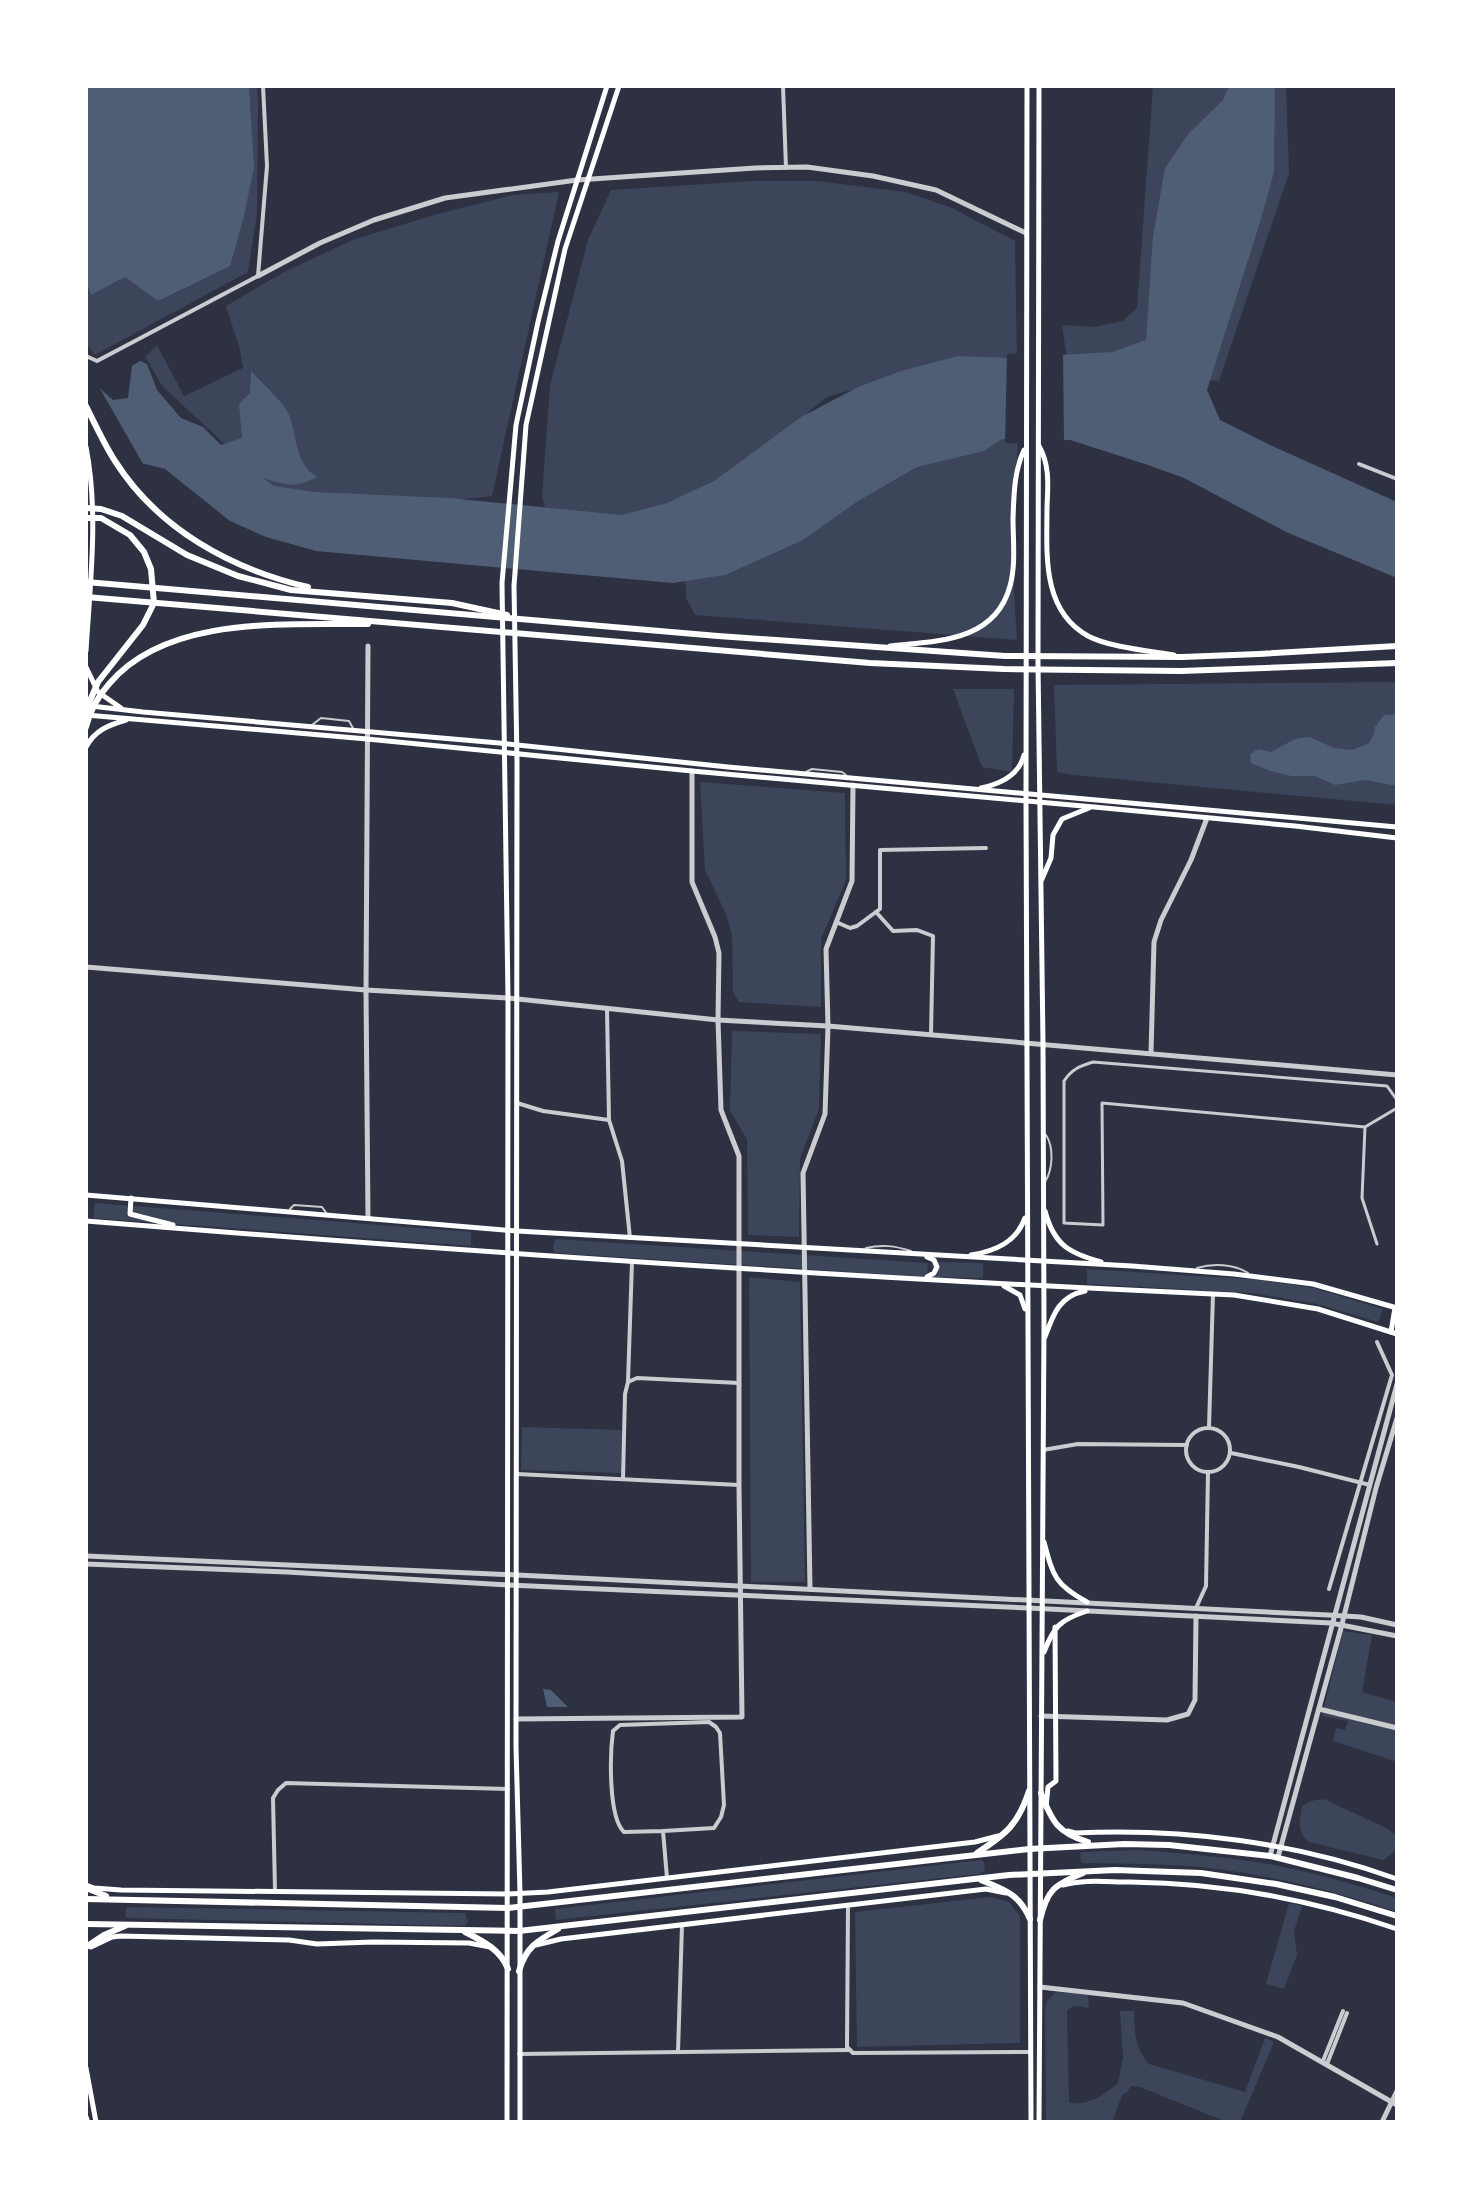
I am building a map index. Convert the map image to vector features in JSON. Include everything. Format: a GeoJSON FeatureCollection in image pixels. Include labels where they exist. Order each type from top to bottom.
{"type":"FeatureCollection","features":[{"type":"Feature","properties":{"kind":"main road"},"geometry":{"type":"LineString","coordinates":[[507,2122],[508,998],[502,583],[519,408],[558,241],[607,86]]}},
{"type":"Feature","properties":{"kind":"main road"},"geometry":{"type":"LineString","coordinates":[[520,2122],[516,1719],[517,754],[514,586],[526,425],[565,249],[619,86]]}},
{"type":"Feature","properties":{"kind":"main road"},"geometry":{"type":"LineString","coordinates":[[1027,86],[1027,1325],[1031,2122]]}},
{"type":"Feature","properties":{"kind":"main road"},"geometry":{"type":"LineString","coordinates":[[1039,86],[1038,798],[1044,1342],[1039,2122]]}},
{"type":"Feature","properties":{"kind":"main road"},"geometry":{"type":"LineString","coordinates":[[86,406],[115,462],[143,498],[192,540],[236,563],[289,583],[323,591]]}},
{"type":"Feature","properties":{"kind":"main road"},"geometry":{"type":"LineString","coordinates":[[874,648],[942,641],[969,634],[989,621],[1001,606],[1009,588],[1013,566],[1014,483],[1018,462],[1026,446]]}},
{"type":"Feature","properties":{"kind":"main road"},"geometry":{"type":"LineString","coordinates":[[1039,446],[1046,458],[1048,476],[1047,558],[1050,586],[1067,619],[1089,637],[1104,642],[1182,657]]}},
{"type":"Feature","properties":{"kind":"main road"},"geometry":{"type":"LineString","coordinates":[[86,447],[92,476],[92,558],[86,651]]}},
{"type":"Feature","properties":{"kind":"main road"},"geometry":{"type":"LineString","coordinates":[[86,508],[122,516],[187,555],[238,576],[291,590],[452,603],[534,621]]}},
{"type":"Feature","properties":{"kind":"main road"},"geometry":{"type":"LineString","coordinates":[[86,518],[101,518],[130,535],[144,552],[151,569],[154,603],[143,625],[98,682],[86,710]]}},
{"type":"Feature","properties":{"kind":"main road"},"geometry":{"type":"LineString","coordinates":[[86,582],[534,621],[1005,656],[1182,657],[1397,646]]}},
{"type":"Feature","properties":{"kind":"main road"},"geometry":{"type":"LineString","coordinates":[[86,597],[798,658],[989,668],[1181,671],[1397,663]]}},
{"type":"Feature","properties":{"kind":"main road"},"geometry":{"type":"LineString","coordinates":[[86,727],[101,693],[119,672],[139,656],[165,644],[204,634],[263,626],[403,624]]}},
{"type":"Feature","properties":{"kind":"main road"},"geometry":{"type":"LineString","coordinates":[[86,667],[98,692],[126,710]]}},
{"type":"Feature","properties":{"kind":"main road"},"geometry":{"type":"LineString","coordinates":[[86,710],[126,710],[354,731],[505,753],[692,771],[971,789],[1026,797]]}},
{"type":"Feature","properties":{"kind":"main road"},"geometry":{"type":"LineString","coordinates":[[86,710],[130,718],[505,744],[851,781],[1397,827]]}},
{"type":"Feature","properties":{"kind":"main road"},"geometry":{"type":"LineString","coordinates":[[86,747],[99,731],[130,718]]}},
{"type":"Feature","properties":{"kind":"main road"},"geometry":{"type":"LineString","coordinates":[[971,789],[994,785],[1014,774],[1022,762],[1026,746]]}},
{"type":"Feature","properties":{"kind":"main road"},"geometry":{"type":"LineString","coordinates":[[1038,798],[1094,807],[1397,838]]}},
{"type":"Feature","properties":{"kind":"main road"},"geometry":{"type":"LineString","coordinates":[[1040,883],[1051,858],[1053,835],[1062,819],[1094,807]]}},
{"type":"Feature","properties":{"kind":"main road"},"geometry":{"type":"LineString","coordinates":[[86,1195],[517,1231],[1192,1270],[1313,1284],[1396,1308],[1394,1333],[1318,1309],[1213,1294],[632,1262],[86,1221]]}},
{"type":"Feature","properties":{"kind":"main road"},"geometry":{"type":"LineString","coordinates":[[131,1198],[130,1214],[186,1229]]}},
{"type":"Feature","properties":{"kind":"main road"},"geometry":{"type":"LineString","coordinates":[[1043,1199],[1050,1227],[1060,1243],[1083,1257],[1110,1265]]}},
{"type":"Feature","properties":{"kind":"main road"},"geometry":{"type":"LineString","coordinates":[[963,1257],[1001,1247],[1018,1233],[1027,1213]]}},
{"type":"Feature","properties":{"kind":"main road"},"geometry":{"type":"LineString","coordinates":[[919,1254],[931,1258],[937,1265],[934,1273],[922,1279]]}},
{"type":"Feature","properties":{"kind":"main road"},"geometry":{"type":"LineString","coordinates":[[987,1283],[1006,1286],[1020,1295],[1027,1325]]}},
{"type":"Feature","properties":{"kind":"main road"},"geometry":{"type":"LineString","coordinates":[[1044,1342],[1053,1314],[1063,1300],[1082,1291],[1125,1290]]}},
{"type":"Feature","properties":{"kind":"main road"},"geometry":{"type":"LineString","coordinates":[[1042,1534],[1050,1566],[1062,1586],[1087,1602]]}},
{"type":"Feature","properties":{"kind":"main road"},"geometry":{"type":"LineString","coordinates":[[1042,1657],[1055,1627],[1061,1621],[1087,1611]]}},
{"type":"Feature","properties":{"kind":"main road"},"geometry":{"type":"LineString","coordinates":[[1046,1808],[1048,1787],[1056,1781],[1055,1627]]}},
{"type":"Feature","properties":{"kind":"main road"},"geometry":{"type":"LineString","coordinates":[[973,1855],[1015,1824],[1029,1791]]}},
{"type":"Feature","properties":{"kind":"main road"},"geometry":{"type":"LineString","coordinates":[[1041,1793],[1059,1829],[1073,1838],[1095,1845]]}},
{"type":"Feature","properties":{"kind":"main road"},"geometry":{"type":"LineString","coordinates":[[1059,1829],[1075,1833],[1182,1834],[1272,1846],[1337,1860],[1397,1879]]}},
{"type":"Feature","properties":{"kind":"main road"},"geometry":{"type":"LineString","coordinates":[[86,1886],[121,1890],[548,1892],[975,1842],[990,1840],[1007,1832]]}},
{"type":"Feature","properties":{"kind":"main road"},"geometry":{"type":"LineString","coordinates":[[86,1899],[508,1908],[973,1855],[1095,1845],[1169,1845],[1274,1857],[1397,1890]]}},
{"type":"Feature","properties":{"kind":"main road"},"geometry":{"type":"LineString","coordinates":[[86,1924],[519,1931],[978,1879],[1115,1870],[1201,1873],[1335,1897],[1397,1916]]}},
{"type":"Feature","properties":{"kind":"main road"},"geometry":{"type":"LineString","coordinates":[[1040,1920],[1045,1899],[1058,1887],[1087,1871]]}},
{"type":"Feature","properties":{"kind":"main road"},"geometry":{"type":"LineString","coordinates":[[978,1879],[1011,1893],[1024,1906],[1030,1919]]}},
{"type":"Feature","properties":{"kind":"main road"},"geometry":{"type":"LineString","coordinates":[[1058,1887],[1073,1882],[1098,1881],[1221,1887],[1311,1904],[1397,1929]]}},
{"type":"Feature","properties":{"kind":"main road"},"geometry":{"type":"LineString","coordinates":[[86,1886],[108,1896],[125,1898]]}},
{"type":"Feature","properties":{"kind":"main road"},"geometry":{"type":"LineString","coordinates":[[531,1946],[561,1939],[986,1889],[1011,1893]]}},
{"type":"Feature","properties":{"kind":"main road"},"geometry":{"type":"LineString","coordinates":[[86,1948],[104,1935],[132,1925]]}},
{"type":"Feature","properties":{"kind":"main road"},"geometry":{"type":"LineString","coordinates":[[519,1971],[524,1954],[531,1946],[564,1926]]}},
{"type":"Feature","properties":{"kind":"main road"},"geometry":{"type":"LineString","coordinates":[[462,1930],[492,1948],[504,1959],[508,1969]]}},
{"type":"Feature","properties":{"kind":"main road"},"geometry":{"type":"LineString","coordinates":[[86,1948],[121,1936],[289,1940],[317,1944],[469,1943],[492,1948]]}},
{"type":"Feature","properties":{"kind":"main road"},"geometry":{"type":"LineString","coordinates":[[86,2068],[96,2122]]}},
{"type":"Feature","properties":{"kind":"street"},"geometry":{"type":"LineString","coordinates":[[258,276],[267,166],[263,86]]}},
{"type":"Feature","properties":{"kind":"street"},"geometry":{"type":"LineString","coordinates":[[783,86],[786,168]]}},
{"type":"Feature","properties":{"kind":"street"},"geometry":{"type":"LineString","coordinates":[[86,356],[97,361],[320,243],[374,220],[445,198],[577,180],[807,167],[873,176],[936,190],[1026,233]]}},
{"type":"Feature","properties":{"kind":"street"},"geometry":{"type":"LineString","coordinates":[[1359,464],[1397,479]]}},
{"type":"Feature","properties":{"kind":"street"},"geometry":{"type":"LineString","coordinates":[[368,646],[368,1218]]}},
{"type":"Feature","properties":{"kind":"street"},"geometry":{"type":"LineString","coordinates":[[516,1719],[742,1717],[739,1156],[721,1110],[719,953],[692,882],[692,771]]}},
{"type":"Feature","properties":{"kind":"street"},"geometry":{"type":"LineString","coordinates":[[810,1589],[803,1173],[825,1114],[828,1026],[826,949],[852,881],[851,781]]}},
{"type":"Feature","properties":{"kind":"street"},"geometry":{"type":"LineString","coordinates":[[1151,1053],[1154,942],[1207,818]]}},
{"type":"Feature","properties":{"kind":"street"},"geometry":{"type":"LineString","coordinates":[[836,922],[850,928],[857,926],[880,909],[880,850],[986,848]]}},
{"type":"Feature","properties":{"kind":"street"},"geometry":{"type":"LineString","coordinates":[[876,912],[893,931],[917,930],[933,936],[931,1034]]}},
{"type":"Feature","properties":{"kind":"street"},"geometry":{"type":"LineString","coordinates":[[86,967],[366,990],[508,998],[718,1020],[931,1034],[1397,1075]]}},
{"type":"Feature","properties":{"kind":"street"},"geometry":{"type":"LineString","coordinates":[[607,1009],[609,1120],[622,1161],[630,1238]]}},
{"type":"Feature","properties":{"kind":"street"},"geometry":{"type":"LineString","coordinates":[[1397,1100],[1387,1086],[1093,1062],[1082,1066],[1070,1072],[1064,1081],[1064,1223],[1103,1225],[1102,1103],[1365,1127],[1397,1108]]}},
{"type":"Feature","properties":{"kind":"street"},"geometry":{"type":"LineString","coordinates":[[517,1103],[543,1111],[609,1120]]}},
{"type":"Feature","properties":{"kind":"street"},"geometry":{"type":"LineString","coordinates":[[1365,1127],[1362,1198],[1377,1244]]}},
{"type":"Feature","properties":{"kind":"street"},"geometry":{"type":"LineString","coordinates":[[623,1479],[632,1262]]}},
{"type":"Feature","properties":{"kind":"street"},"geometry":{"type":"LineString","coordinates":[[1209,1427],[1213,1294]]}},
{"type":"Feature","properties":{"kind":"street"},"geometry":{"type":"LineString","coordinates":[[1329,1589],[1392,1375],[1377,1342]]}},
{"type":"Feature","properties":{"kind":"street"},"geometry":{"type":"LineString","coordinates":[[628,1382],[637,1378],[739,1383]]}},
{"type":"Feature","properties":{"kind":"street"},"geometry":{"type":"LineString","coordinates":[[1274,1857],[1272,1846],[1397,1384]]}},
{"type":"Feature","properties":{"kind":"street"},"geometry":{"type":"LineString","coordinates":[[1274,1857],[1280,1848],[1319,1709],[1397,1418]]}},
{"type":"Feature","properties":{"kind":"street"},"geometry":{"type":"LineString","coordinates":[[1209,1427],[1228,1438],[1231,1453],[1225,1465],[1208,1472],[1194,1467],[1189,1460],[1187,1445],[1192,1434],[1209,1427]]}},
{"type":"Feature","properties":{"kind":"street"},"geometry":{"type":"LineString","coordinates":[[1043,1450],[1078,1444],[1187,1445]]}},
{"type":"Feature","properties":{"kind":"street"},"geometry":{"type":"LineString","coordinates":[[1231,1453],[1370,1485]]}},
{"type":"Feature","properties":{"kind":"street"},"geometry":{"type":"LineString","coordinates":[[1041,1716],[1167,1720],[1188,1714],[1195,1700],[1196,1608],[1206,1586],[1208,1472]]}},
{"type":"Feature","properties":{"kind":"street"},"geometry":{"type":"LineString","coordinates":[[517,1474],[739,1485]]}},
{"type":"Feature","properties":{"kind":"street"},"geometry":{"type":"LineString","coordinates":[[86,1556],[1087,1602],[1334,1615],[1397,1625]]}},
{"type":"Feature","properties":{"kind":"street"},"geometry":{"type":"LineString","coordinates":[[86,1564],[1331,1623],[1397,1636]]}},
{"type":"Feature","properties":{"kind":"street"},"geometry":{"type":"LineString","coordinates":[[1319,1709],[1397,1728]]}},
{"type":"Feature","properties":{"kind":"street"},"geometry":{"type":"LineString","coordinates":[[709,1722],[720,1733],[724,1805],[721,1817],[714,1828],[663,1831],[624,1832],[618,1827],[614,1812],[613,1731],[620,1725],[709,1722]]}},
{"type":"Feature","properties":{"kind":"street"},"geometry":{"type":"LineString","coordinates":[[275,1891],[273,1798],[286,1783],[508,1789]]}},
{"type":"Feature","properties":{"kind":"street"},"geometry":{"type":"LineString","coordinates":[[663,1831],[667,1878]]}},
{"type":"Feature","properties":{"kind":"street"},"geometry":{"type":"LineString","coordinates":[[848,1906],[849,2048],[853,2053],[1031,2052]]}},
{"type":"Feature","properties":{"kind":"street"},"geometry":{"type":"LineString","coordinates":[[678,2052],[682,1925]]}},
{"type":"Feature","properties":{"kind":"street"},"geometry":{"type":"LineString","coordinates":[[1040,1987],[1183,2003],[1278,2037],[1395,2102]]}},
{"type":"Feature","properties":{"kind":"street"},"geometry":{"type":"LineString","coordinates":[[1325,2063],[1345,2012]]}},
{"type":"Feature","properties":{"kind":"street"},"geometry":{"type":"LineString","coordinates":[[519,2054],[849,2048]]}},
{"type":"Feature","properties":{"kind":"street"},"geometry":{"type":"LineString","coordinates":[[1382,2122],[1395,2102],[1397,2091]]}},
{"type":"Feature","properties":{"kind":"shaded area"},"geometry":{"type":"Polygon","coordinates":[[[86,86],[257,86],[258,99],[257,213],[248,272],[95,355],[86,344],[86,86]]]}},
{"type":"Feature","properties":{"kind":"shaded area"},"geometry":{"type":"Polygon","coordinates":[[[86,86],[249,86],[254,168],[230,266],[158,301],[125,277],[91,295],[86,280],[86,86]]]}},
{"type":"Feature","properties":{"kind":"shaded area"},"geometry":{"type":"Polygon","coordinates":[[[1153,86],[1286,86],[1289,173],[1219,381],[1068,366],[1062,325],[1094,327],[1123,321],[1137,308],[1153,86]]]}},
{"type":"Feature","properties":{"kind":"shaded area"},"geometry":{"type":"Polygon","coordinates":[[[1229,86],[1275,86],[1274,172],[1207,390],[1220,420],[1397,502],[1397,578],[1286,532],[1184,478],[1070,440],[1002,439],[984,451],[917,467],[858,501],[803,540],[725,575],[673,583],[316,551],[266,537],[230,521],[165,469],[141,463],[95,384],[113,400],[128,398],[132,366],[140,361],[147,364],[157,390],[181,418],[203,427],[221,445],[242,438],[239,404],[250,393],[251,371],[286,410],[300,457],[317,477],[290,485],[263,478],[274,486],[315,492],[449,498],[622,515],[667,503],[714,481],[801,417],[858,387],[901,371],[958,356],[1008,358],[1112,352],[1146,340],[1153,236],[1165,168],[1188,134],[1223,100],[1229,86]]]}},
{"type":"Feature","properties":{"kind":"shaded area"},"geometry":{"type":"Polygon","coordinates":[[[752,181],[817,181],[906,192],[952,208],[1015,241],[1017,361],[923,369],[827,397],[716,486],[655,516],[548,518],[542,496],[550,385],[588,240],[611,190],[752,181]]]}},
{"type":"Feature","properties":{"kind":"shaded area"},"geometry":{"type":"Polygon","coordinates":[[[559,192],[492,496],[430,503],[324,502],[266,488],[228,447],[163,387],[145,357],[157,345],[184,396],[243,368],[226,306],[284,272],[355,239],[441,213],[513,195],[559,192]]]}},
{"type":"Feature","properties":{"kind":"shaded area"},"geometry":{"type":"Polygon","coordinates":[[[1018,433],[1014,590],[1017,640],[695,615],[686,598],[686,586],[681,576],[858,486],[1018,433]]]}},
{"type":"Feature","properties":{"kind":"shaded area"},"geometry":{"type":"Polygon","coordinates":[[[1397,682],[1397,805],[1057,772],[1054,685],[1397,682]]]}},
{"type":"Feature","properties":{"kind":"shaded area"},"geometry":{"type":"Polygon","coordinates":[[[953,689],[1014,689],[1012,772],[982,767],[953,689]]]}},
{"type":"Feature","properties":{"kind":"shaded area"},"geometry":{"type":"Polygon","coordinates":[[[1397,714],[1397,786],[1365,780],[1335,785],[1315,776],[1291,776],[1251,763],[1250,754],[1258,749],[1271,752],[1295,739],[1310,737],[1334,748],[1352,750],[1369,743],[1384,715],[1397,714]]]}},
{"type":"Feature","properties":{"kind":"shaded area"},"geometry":{"type":"Polygon","coordinates":[[[700,782],[845,793],[846,880],[821,939],[821,1007],[739,1002],[733,992],[732,935],[726,914],[705,870],[700,782]]]}},
{"type":"Feature","properties":{"kind":"shaded area"},"geometry":{"type":"Polygon","coordinates":[[[732,1031],[821,1034],[819,1109],[800,1159],[799,1237],[748,1235],[747,1139],[730,1111],[732,1031]]]}},
{"type":"Feature","properties":{"kind":"shaded area"},"geometry":{"type":"Polygon","coordinates":[[[95,1203],[471,1232],[471,1246],[93,1218],[95,1203]]]}},
{"type":"Feature","properties":{"kind":"shaded area"},"geometry":{"type":"Polygon","coordinates":[[[556,1239],[928,1263],[927,1277],[555,1253],[553,1246],[556,1239]]]}},
{"type":"Feature","properties":{"kind":"shaded area"},"geometry":{"type":"Polygon","coordinates":[[[932,1262],[983,1263],[983,1278],[932,1277],[932,1262]]]}},
{"type":"Feature","properties":{"kind":"shaded area"},"geometry":{"type":"Polygon","coordinates":[[[1087,1269],[1262,1280],[1314,1288],[1383,1309],[1378,1322],[1317,1304],[1252,1293],[1087,1284],[1087,1269]]]}},
{"type":"Feature","properties":{"kind":"shaded area"},"geometry":{"type":"Polygon","coordinates":[[[749,1277],[800,1282],[805,1582],[751,1582],[749,1277]]]}},
{"type":"Feature","properties":{"kind":"shaded area"},"geometry":{"type":"Polygon","coordinates":[[[522,1427],[622,1430],[621,1473],[521,1470],[522,1427]]]}},
{"type":"Feature","properties":{"kind":"shaded area"},"geometry":{"type":"Polygon","coordinates":[[[1343,1631],[1372,1635],[1362,1692],[1397,1702],[1397,1762],[1333,1741],[1336,1728],[1345,1730],[1348,1721],[1322,1716],[1343,1631]]]}},
{"type":"Feature","properties":{"kind":"shaded area"},"geometry":{"type":"Polygon","coordinates":[[[543,1689],[551,1690],[568,1707],[547,1707],[543,1689]]]}},
{"type":"Feature","properties":{"kind":"shaded area"},"geometry":{"type":"Polygon","coordinates":[[[1324,1799],[1397,1834],[1397,1850],[1383,1860],[1309,1842],[1301,1830],[1302,1806],[1324,1799]]]}},
{"type":"Feature","properties":{"kind":"shaded area"},"geometry":{"type":"Polygon","coordinates":[[[1138,1850],[1211,1856],[1284,1867],[1397,1898],[1397,1912],[1308,1886],[1240,1872],[1150,1864],[1082,1863],[1080,1858],[1081,1852],[1138,1850]]]}},
{"type":"Feature","properties":{"kind":"shaded area"},"geometry":{"type":"Polygon","coordinates":[[[981,1860],[985,1871],[979,1874],[556,1920],[555,1909],[981,1860]]]}},
{"type":"Feature","properties":{"kind":"shaded area"},"geometry":{"type":"Polygon","coordinates":[[[991,1897],[1009,1902],[1020,1916],[1020,2043],[857,2047],[855,1912],[991,1897]]]}},
{"type":"Feature","properties":{"kind":"shaded area"},"geometry":{"type":"Polygon","coordinates":[[[1289,1903],[1302,1906],[1294,1931],[1297,1955],[1284,1989],[1266,1984],[1289,1903]]]}},
{"type":"Feature","properties":{"kind":"shaded area"},"geometry":{"type":"Polygon","coordinates":[[[127,1907],[465,1913],[468,1922],[465,1926],[126,1918],[127,1907]]]}},
{"type":"Feature","properties":{"kind":"shaded area"},"geometry":{"type":"Polygon","coordinates":[[[1056,1992],[1088,1995],[1089,2008],[1074,2006],[1067,2010],[1069,2102],[1088,2102],[1118,2083],[1123,2057],[1120,2011],[1134,2011],[1138,2046],[1149,2064],[1245,2092],[1265,2038],[1274,2042],[1240,2122],[1227,2122],[1131,2086],[1122,2095],[1112,2122],[1046,2122],[1045,2009],[1047,2001],[1056,1992]]]}},
{"type":"Feature","properties":{"kind":"pier"},"geometry":{"type":"Polygon","coordinates":[[[1063,351],[1064,444],[1005,443],[1007,354],[1063,351]]]}},
{"type":"Feature","properties":{"kind":"pier"},"geometry":{"type":"Polygon","coordinates":[[[95,380],[146,469],[86,464],[86,382],[95,380]]]}}]}
